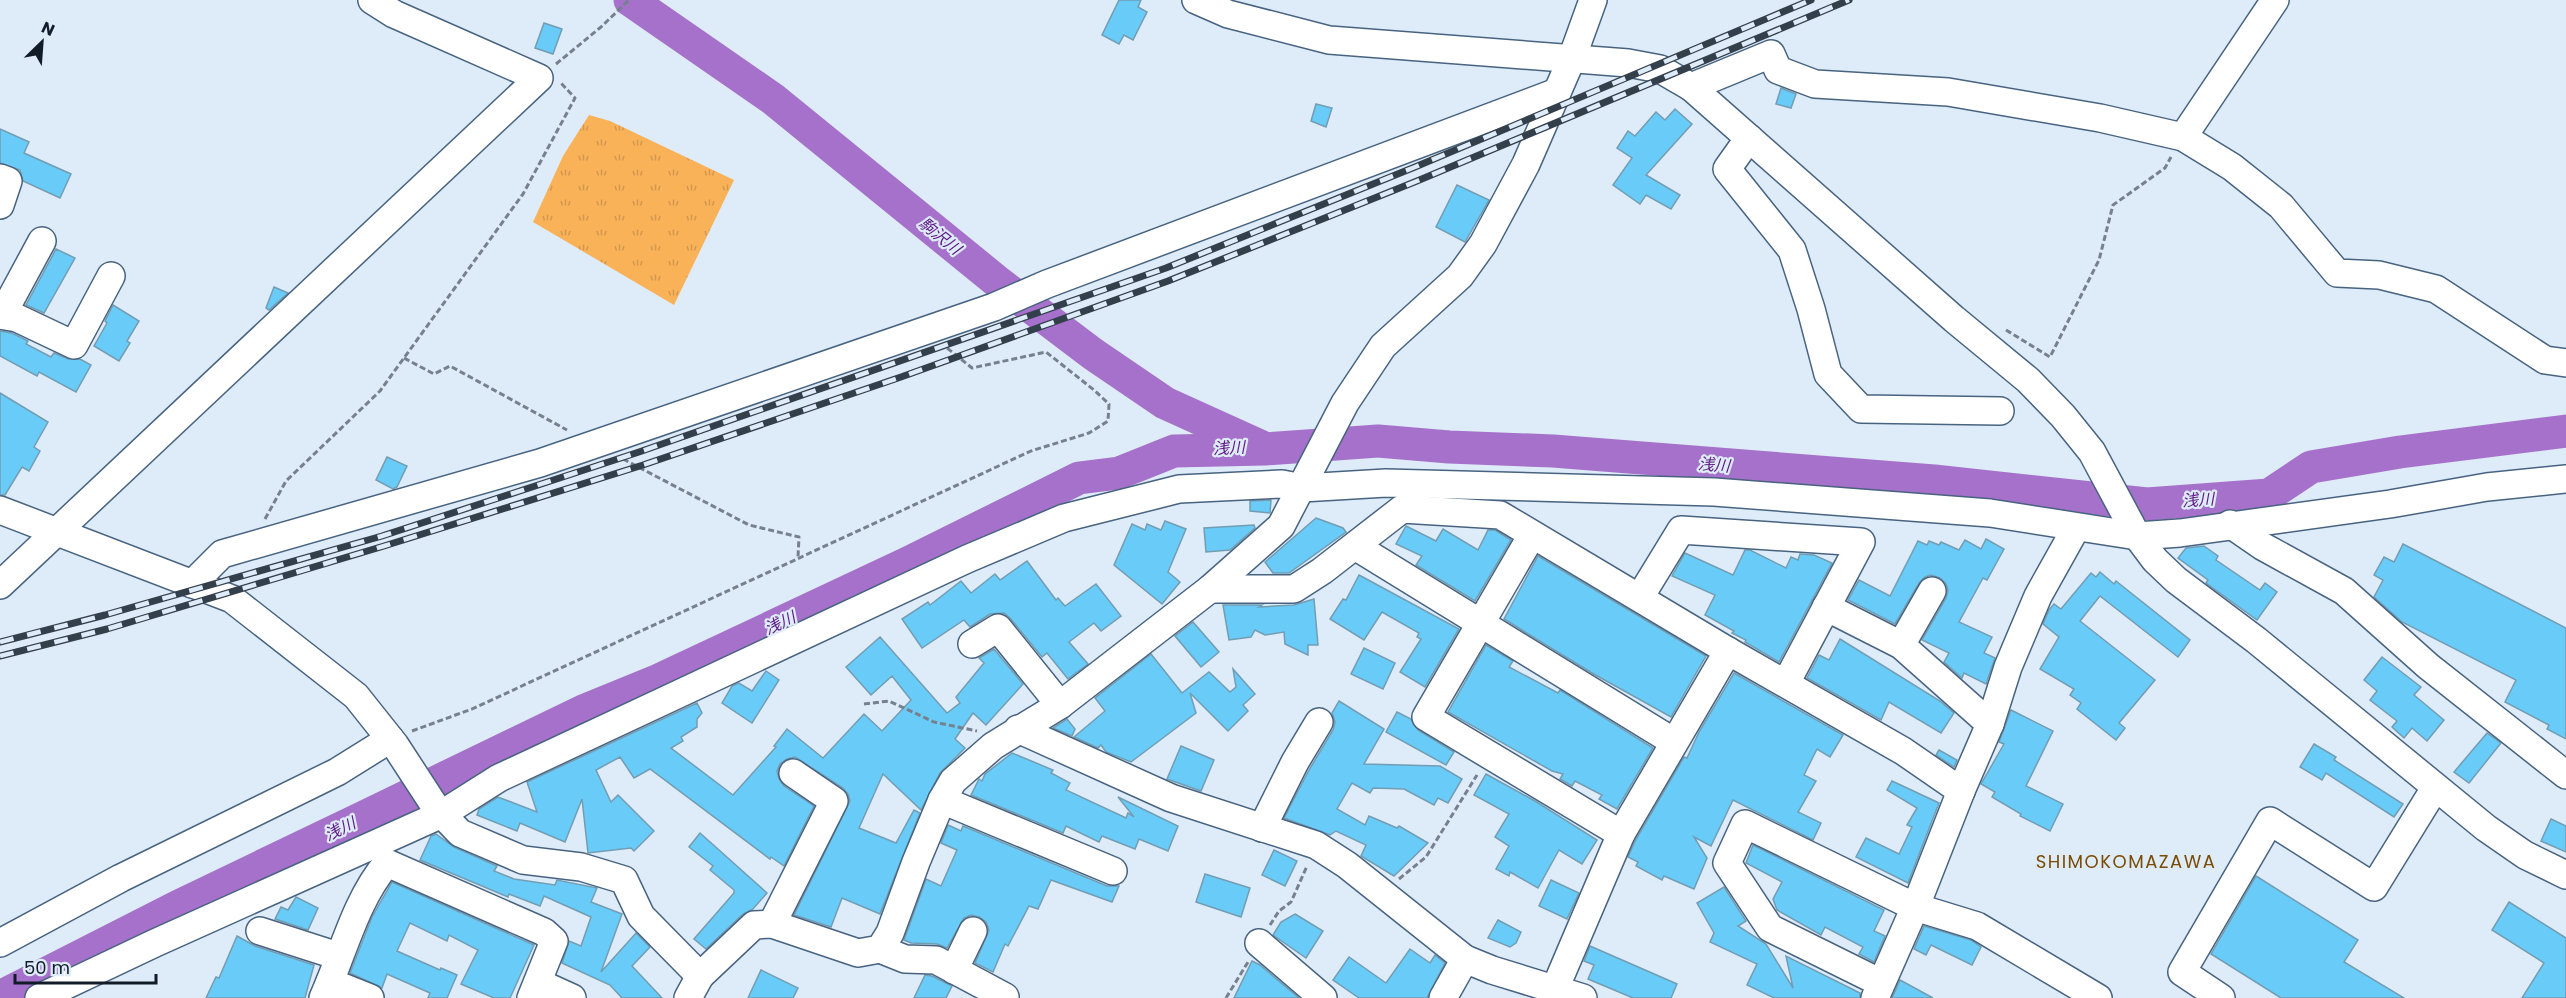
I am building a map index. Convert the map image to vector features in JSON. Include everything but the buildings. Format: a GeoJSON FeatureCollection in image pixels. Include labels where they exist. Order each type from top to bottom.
{"type":"FeatureCollection","features":[{"type":"Feature","properties":{"kind":"street"},"geometry":{"type":"LineString","coordinates":[[0,585],[544,73],[394,14],[372,0]]}},
{"type":"Feature","properties":{"kind":"street"},"geometry":{"type":"LineString","coordinates":[[1196,0],[1228,14],[1329,40],[1628,63],[1660,69],[1691,87],[1954,319],[2028,380],[2063,416],[2092,452],[2134,531],[2155,560],[2176,580],[2256,640],[2436,788],[2525,855],[2566,875]]}},
{"type":"Feature","properties":{"kind":"street"},"geometry":{"type":"LineString","coordinates":[[880,949],[890,933],[942,800],[953,781],[993,746],[1060,705],[1210,590],[1281,526],[1346,403],[1383,346],[1461,276],[1483,244],[1521,174],[1572,58],[1593,0]]}},
{"type":"Feature","properties":{"kind":"street"},"geometry":{"type":"LineString","coordinates":[[2182,137],[2275,0]]}},
{"type":"Feature","properties":{"kind":"street"},"geometry":{"type":"LineString","coordinates":[[1691,87],[1771,54],[1778,70],[1815,84],[1948,92],[2100,118],[2182,137],[2232,167],[2282,206],[2337,273],[2379,275],[2436,289],[2545,360],[2566,363]]}},
{"type":"Feature","properties":{"kind":"street"},"geometry":{"type":"LineString","coordinates":[[192,584],[222,554],[540,463],[994,307],[1047,284],[1557,92]]}},
{"type":"Feature","properties":{"kind":"street"},"geometry":{"type":"LineString","coordinates":[[1749,138],[1727,169],[1792,250],[1828,374],[1861,409],[2000,411]]}},
{"type":"Feature","properties":{"kind":"street"},"geometry":{"type":"LineString","coordinates":[[0,178],[8,181],[0,205]]}},
{"type":"Feature","properties":{"kind":"street"},"geometry":{"type":"LineString","coordinates":[[42,241],[1,315],[17,318],[74,345],[111,276]]}},
{"type":"Feature","properties":{"kind":"street"},"geometry":{"type":"LineString","coordinates":[[39,998],[439,811],[499,778],[967,559],[1064,519],[1179,489],[1282,484],[1302,488],[1386,483],[1714,492],[1990,513],[2076,528],[2180,533],[2230,524],[2390,504],[2487,487],[2566,478]]}},
{"type":"Feature","properties":{"kind":"street"},"geometry":{"type":"LineString","coordinates":[[1210,590],[1294,590],[1402,509],[1500,515],[1728,651],[1903,751],[1961,791]]}},
{"type":"Feature","properties":{"kind":"street"},"geometry":{"type":"LineString","coordinates":[[0,510],[232,599],[356,696],[393,742],[439,811],[460,833],[523,861],[580,867],[624,880],[641,916],[694,987],[754,925],[772,924],[858,953],[880,949],[905,959],[936,960],[964,983],[1005,997]]}},
{"type":"Feature","properties":{"kind":"street"},"geometry":{"type":"LineString","coordinates":[[2230,524],[2262,546],[2344,591],[2428,666],[2566,775]]}},
{"type":"Feature","properties":{"kind":"street"},"geometry":{"type":"LineString","coordinates":[[2076,528],[2038,596],[2008,667],[1990,724],[1916,907],[1878,991],[1770,928],[1727,863],[1746,824],[1916,907],[1977,926],[2098,998]]}},
{"type":"Feature","properties":{"kind":"street"},"geometry":{"type":"LineString","coordinates":[[1640,597],[1681,530],[1860,542],[1786,683]]}},
{"type":"Feature","properties":{"kind":"street"},"geometry":{"type":"LineString","coordinates":[[1532,535],[1426,717],[1621,834]]}},
{"type":"Feature","properties":{"kind":"street"},"geometry":{"type":"LineString","coordinates":[[1355,546],[1674,742]]}},
{"type":"Feature","properties":{"kind":"street"},"geometry":{"type":"LineString","coordinates":[[1901,645],[1932,591]]}},
{"type":"Feature","properties":{"kind":"street"},"geometry":{"type":"LineString","coordinates":[[1826,607],[1901,645],[1990,724]]}},
{"type":"Feature","properties":{"kind":"street"},"geometry":{"type":"LineString","coordinates":[[972,644],[998,628],[1060,705]]}},
{"type":"Feature","properties":{"kind":"street"},"geometry":{"type":"LineString","coordinates":[[1553,993],[1621,834],[1728,651]]}},
{"type":"Feature","properties":{"kind":"street"},"geometry":{"type":"LineString","coordinates":[[1262,828],[1295,762],[1319,722]]}},
{"type":"Feature","properties":{"kind":"street"},"geometry":{"type":"LineString","coordinates":[[1018,729],[1172,798],[1316,845],[1347,865],[1465,959],[1553,993],[1583,998]]}},
{"type":"Feature","properties":{"kind":"street"},"geometry":{"type":"LineString","coordinates":[[0,942],[121,878],[393,742]]}},
{"type":"Feature","properties":{"kind":"street"},"geometry":{"type":"LineString","coordinates":[[772,924],[834,801],[793,773]]}},
{"type":"Feature","properties":{"kind":"street"},"geometry":{"type":"LineString","coordinates":[[2222,998],[2182,972],[2270,821],[2374,887],[2436,788]]}},
{"type":"Feature","properties":{"kind":"street"},"geometry":{"type":"LineString","coordinates":[[942,800],[1113,871]]}},
{"type":"Feature","properties":{"kind":"street"},"geometry":{"type":"LineString","coordinates":[[331,979],[376,876],[387,863],[544,932],[554,941],[535,990],[572,998]]}},
{"type":"Feature","properties":{"kind":"street"},"geometry":{"type":"LineString","coordinates":[[964,983],[973,931]]}},
{"type":"Feature","properties":{"kind":"street"},"geometry":{"type":"LineString","coordinates":[[260,932],[331,979],[370,998]]}},
{"type":"Feature","properties":{"kind":"street"},"geometry":{"type":"LineString","coordinates":[[1259,943],[1323,998]]}},
{"type":"Feature","properties":{"kind":"street"},"geometry":{"type":"LineString","coordinates":[[1443,998],[1465,959]]}},
{"type":"Feature","properties":{"kind":"path"},"geometry":{"type":"LineString","coordinates":[[250,546],[286,481],[380,392],[523,194],[575,98],[544,73],[601,27],[629,0]]}},
{"type":"Feature","properties":{"kind":"path"},"geometry":{"type":"LineString","coordinates":[[2000,327],[2050,357],[2099,260],[2113,205],[2165,168],[2182,137]]}},
{"type":"Feature","properties":{"kind":"path"},"geometry":{"type":"LineString","coordinates":[[393,742],[472,709],[1020,456],[1089,433],[1108,421],[1108,404],[1046,352],[972,368],[925,330]]}},
{"type":"Feature","properties":{"kind":"path"},"geometry":{"type":"LineString","coordinates":[[864,704],[889,701],[934,722],[983,733],[993,746]]}},
{"type":"Feature","properties":{"kind":"path"},"geometry":{"type":"LineString","coordinates":[[1382,893],[1426,857],[1469,791],[1487,755]]}},
{"type":"Feature","properties":{"kind":"path"},"geometry":{"type":"LineString","coordinates":[[1226,998],[1279,911],[1291,902],[1316,845]]}},
{"type":"Feature","properties":{"kind":"green space"},"geometry":{"type":"Polygon","coordinates":[[[589,115],[610,121],[734,180],[674,305],[533,222],[563,156],[589,115]]]}},
{"type":"Feature","properties":{"kind":"waterway","name":"駒沢川"},"geometry":{"type":"LineString","coordinates":[[630,0],[773,99],[999,283],[1093,354],[1165,403],[1260,446]]}},
{"type":"Feature","properties":{"kind":"waterway","name":"浅川"},"geometry":{"type":"LineString","coordinates":[[0,997],[179,906],[583,711],[659,680],[908,563],[1079,478],[1119,473],[1174,451],[1265,449],[1378,441],[1449,447],[1553,451],[1934,481],[2147,504],[2269,495],[2311,467],[2400,452],[2566,431]]}},
{"type":"Feature","properties":{"kind":"railway"},"geometry":{"type":"LineString","coordinates":[[0,642],[105,615],[382,536],[639,452],[1166,268],[1415,167],[1811,0]]}},
{"type":"Feature","properties":{"kind":"railway"},"geometry":{"type":"LineString","coordinates":[[0,656],[107,629],[384,546],[643,465],[901,377],[1168,281],[1417,181],[1849,0]]}},
{"type":"Feature","properties":{"kind":"district","name":"SHIMOKOMAZAWA"},"geometry":{"type":"Point","coordinates":[2126,861]}}]}
